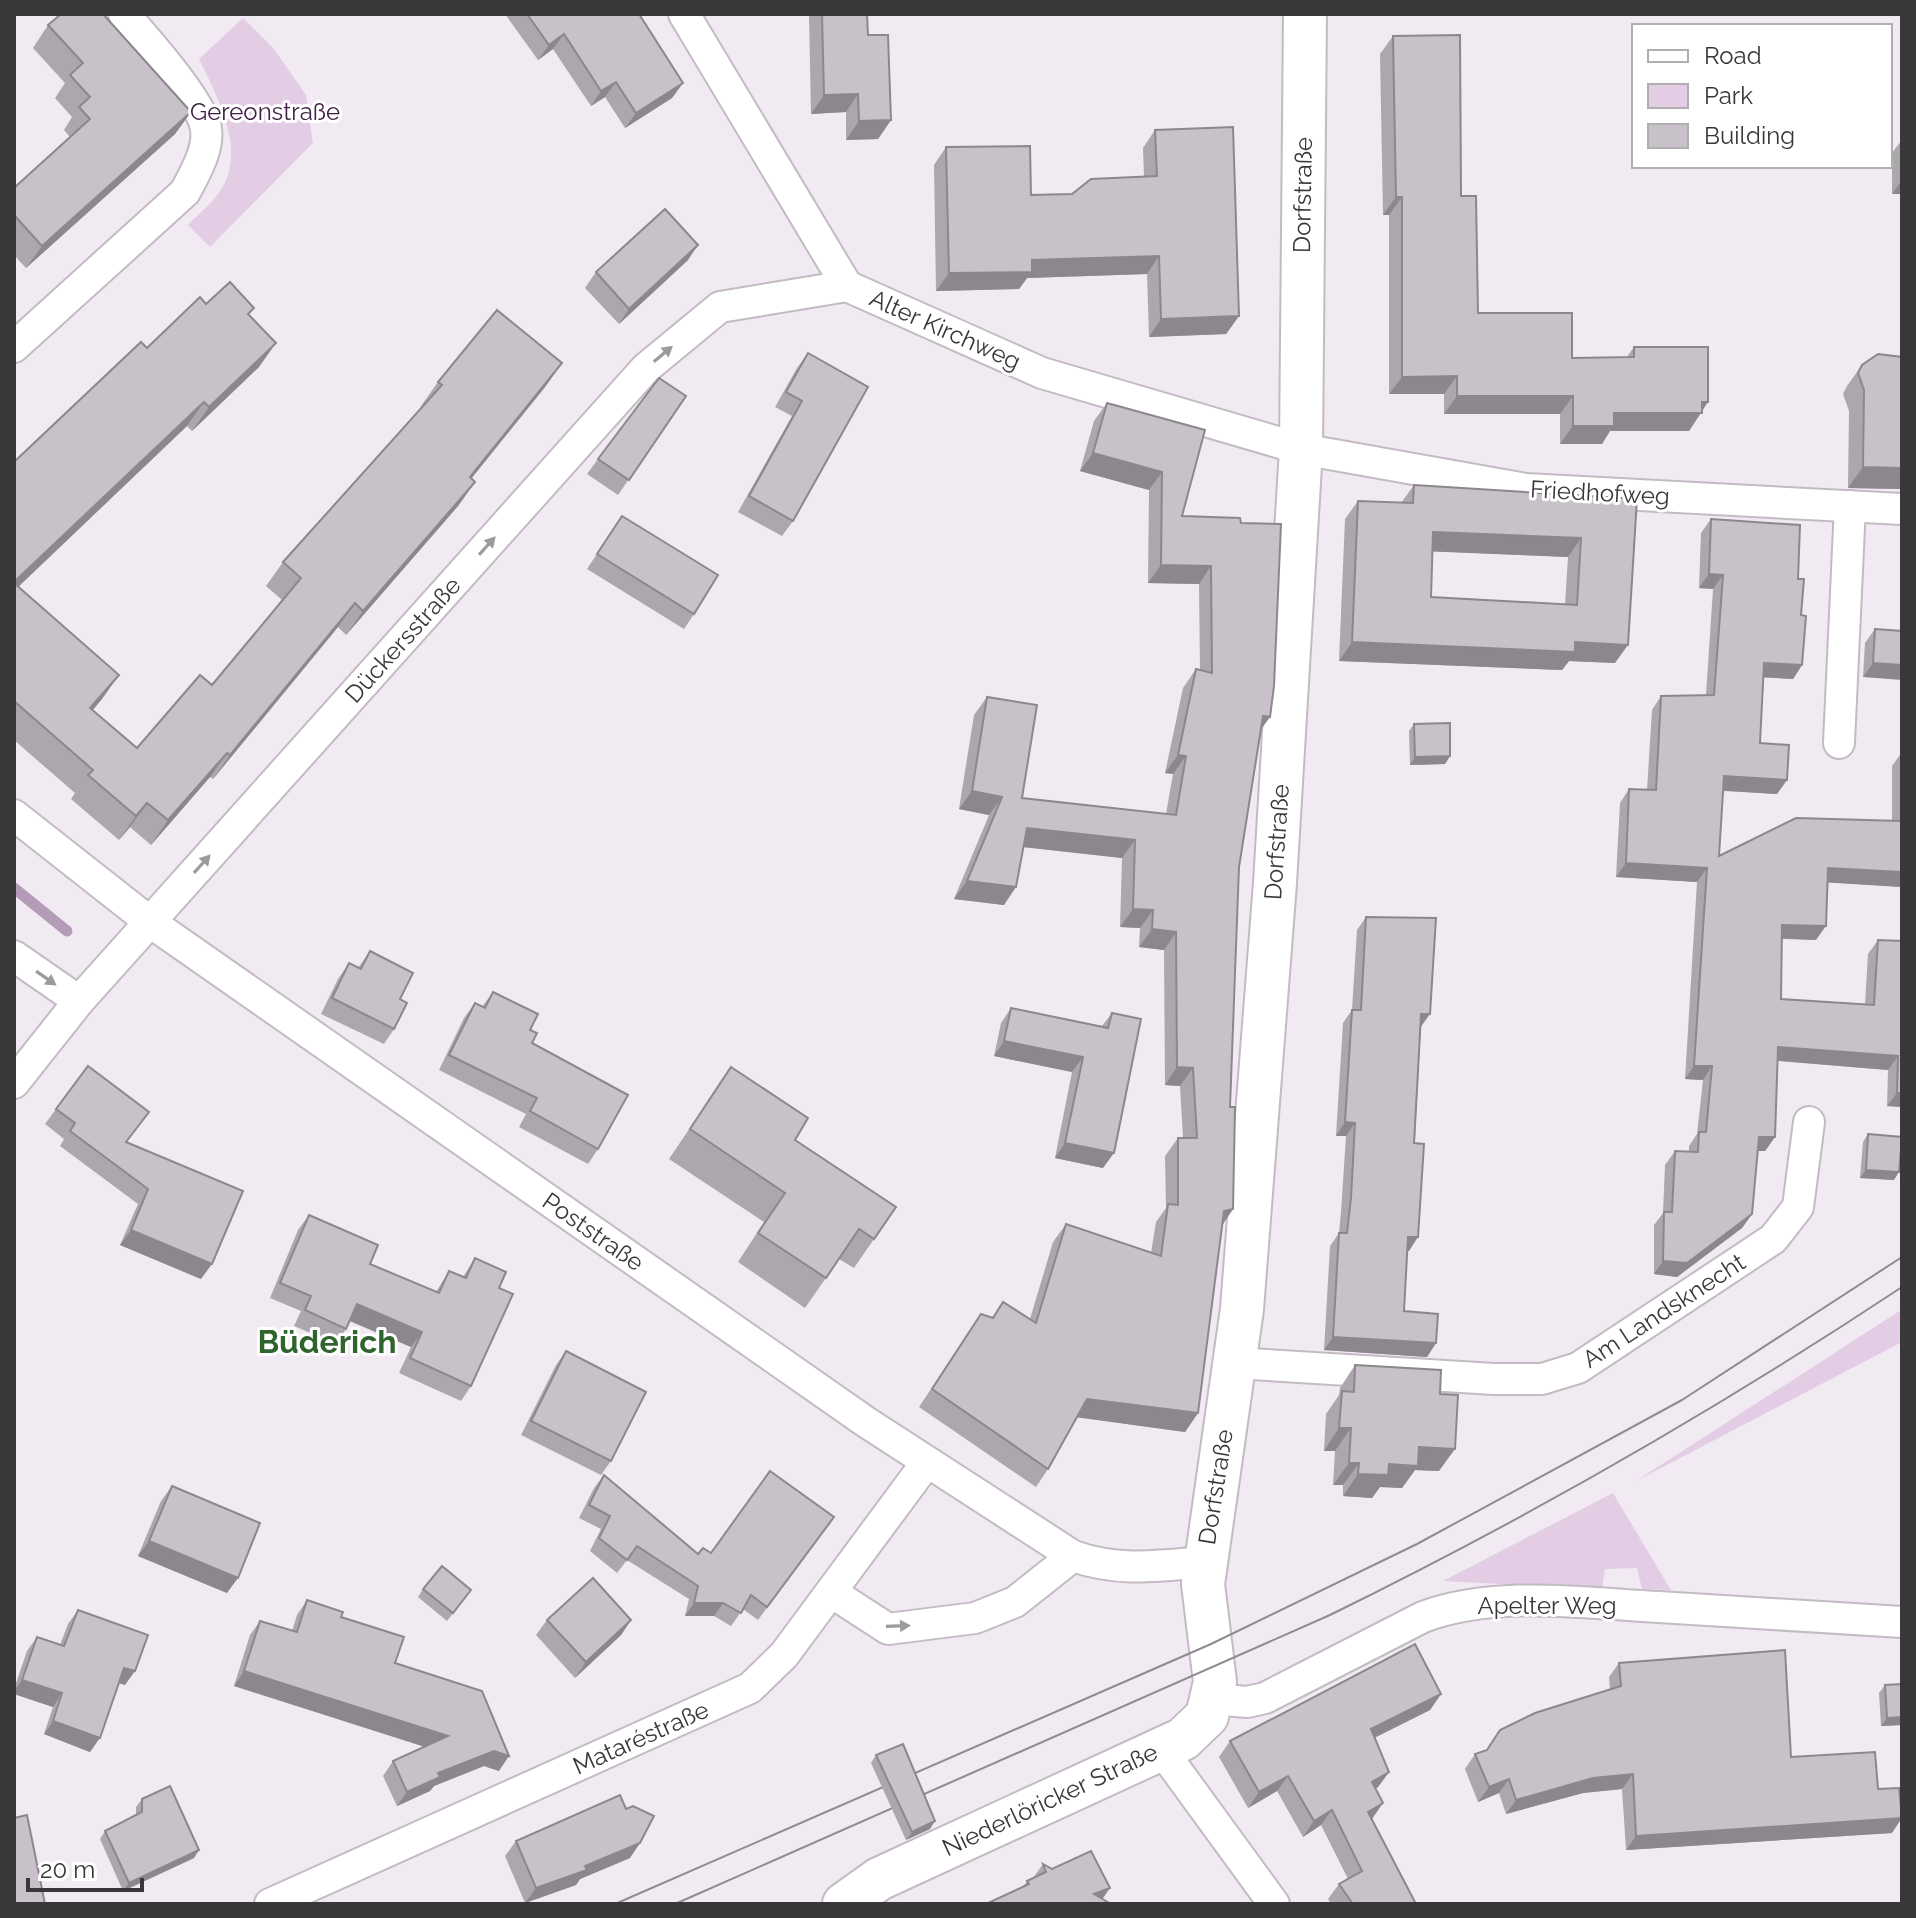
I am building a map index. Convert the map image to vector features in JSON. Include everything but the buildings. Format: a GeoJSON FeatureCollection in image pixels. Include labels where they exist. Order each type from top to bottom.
{"type":"FeatureCollection","features":[{"type":"Feature","properties":{"kind":"main road","name":"Dorfstraße"},"geometry":{"type":"LineString","coordinates":[[1214,1682],[1206,1616],[1204,1562],[1248,1251],[1287,707],[1301,449],[1305,14]]}},
{"type":"Feature","properties":{"kind":"main road","name":"Niederlöricker Straße"},"geometry":{"type":"LineString","coordinates":[[844,1904],[879,1879],[1198,1729],[1214,1682]]}},
{"type":"Feature","properties":{"kind":"street"},"geometry":{"type":"LineString","coordinates":[[14,347],[185,192],[202,160],[205,123],[159,54],[124,14]]}},
{"type":"Feature","properties":{"kind":"street","name":"Alter Kirchweg"},"geometry":{"type":"LineString","coordinates":[[684,14],[847,286],[1042,373],[1301,449]]}},
{"type":"Feature","properties":{"kind":"street","name":"Dückersstraße"},"geometry":{"type":"LineString","coordinates":[[14,1083],[79,1001],[646,368],[720,307],[847,286]]}},
{"type":"Feature","properties":{"kind":"street","name":"Friedhofweg"},"geometry":{"type":"LineString","coordinates":[[1301,449],[1526,489],[1902,509]]}},
{"type":"Feature","properties":{"kind":"street"},"geometry":{"type":"LineString","coordinates":[[1839,743],[1850,506]]}},
{"type":"Feature","properties":{"kind":"street","name":"Poststraße"},"geometry":{"type":"LineString","coordinates":[[14,815],[150,922],[927,1462],[1073,1556],[1100,1566],[1136,1569],[1204,1562]]}},
{"type":"Feature","properties":{"kind":"street"},"geometry":{"type":"LineString","coordinates":[[14,956],[79,1001]]}},
{"type":"Feature","properties":{"kind":"street","name":"Am Landsknecht"},"geometry":{"type":"LineString","coordinates":[[1234,1363],[1494,1379],[1542,1379],[1578,1368],[1773,1239],[1798,1207],[1809,1122]]}},
{"type":"Feature","properties":{"kind":"street","name":"Mataréstraße"},"geometry":{"type":"LineString","coordinates":[[270,1904],[750,1688],[784,1655],[927,1462]]}},
{"type":"Feature","properties":{"kind":"street"},"geometry":{"type":"LineString","coordinates":[[831,1592],[888,1629],[975,1618],[1015,1602],[1073,1556]]}},
{"type":"Feature","properties":{"kind":"street","name":"Apelter Weg"},"geometry":{"type":"LineString","coordinates":[[1214,1682],[1247,1702],[1265,1698],[1423,1617],[1446,1608],[1473,1605],[1578,1602],[1902,1622]]}},
{"type":"Feature","properties":{"kind":"street"},"geometry":{"type":"LineString","coordinates":[[1161,1749],[1274,1904]]}},
{"type":"Feature","properties":{"kind":"green space","name":"Gereonstraße"},"geometry":{"type":"Polygon","coordinates":[[[243,18],[274,49],[306,95],[313,143],[210,247],[188,225],[222,188],[229,172],[231,156],[221,106],[199,59],[243,18]]]}},
{"type":"Feature","properties":{"kind":"green space"},"geometry":{"type":"Polygon","coordinates":[[[1902,1309],[1902,1342],[1636,1481],[1898,1312],[1902,1309]]]}},
{"type":"Feature","properties":{"kind":"green space"},"geometry":{"type":"Polygon","coordinates":[[[1613,1493],[1671,1590],[1642,1589],[1637,1568],[1605,1569],[1602,1589],[1443,1581],[1613,1493]]]}},
{"type":"Feature","properties":{"kind":"waterway"},"geometry":{"type":"LineString","coordinates":[[14,888],[67,931]]}},
{"type":"Feature","properties":{"kind":"tram line"},"geometry":{"type":"LineString","coordinates":[[615,1904],[1211,1644],[1417,1544],[1682,1400],[1902,1257]]}},
{"type":"Feature","properties":{"kind":"tram line"},"geometry":{"type":"LineString","coordinates":[[675,1904],[1330,1615],[1404,1578],[1549,1501],[1692,1419],[1902,1287]]}},
{"type":"Feature","properties":{"kind":"district","name":"Büderich"},"geometry":{"type":"Point","coordinates":[327,1342]}}]}
